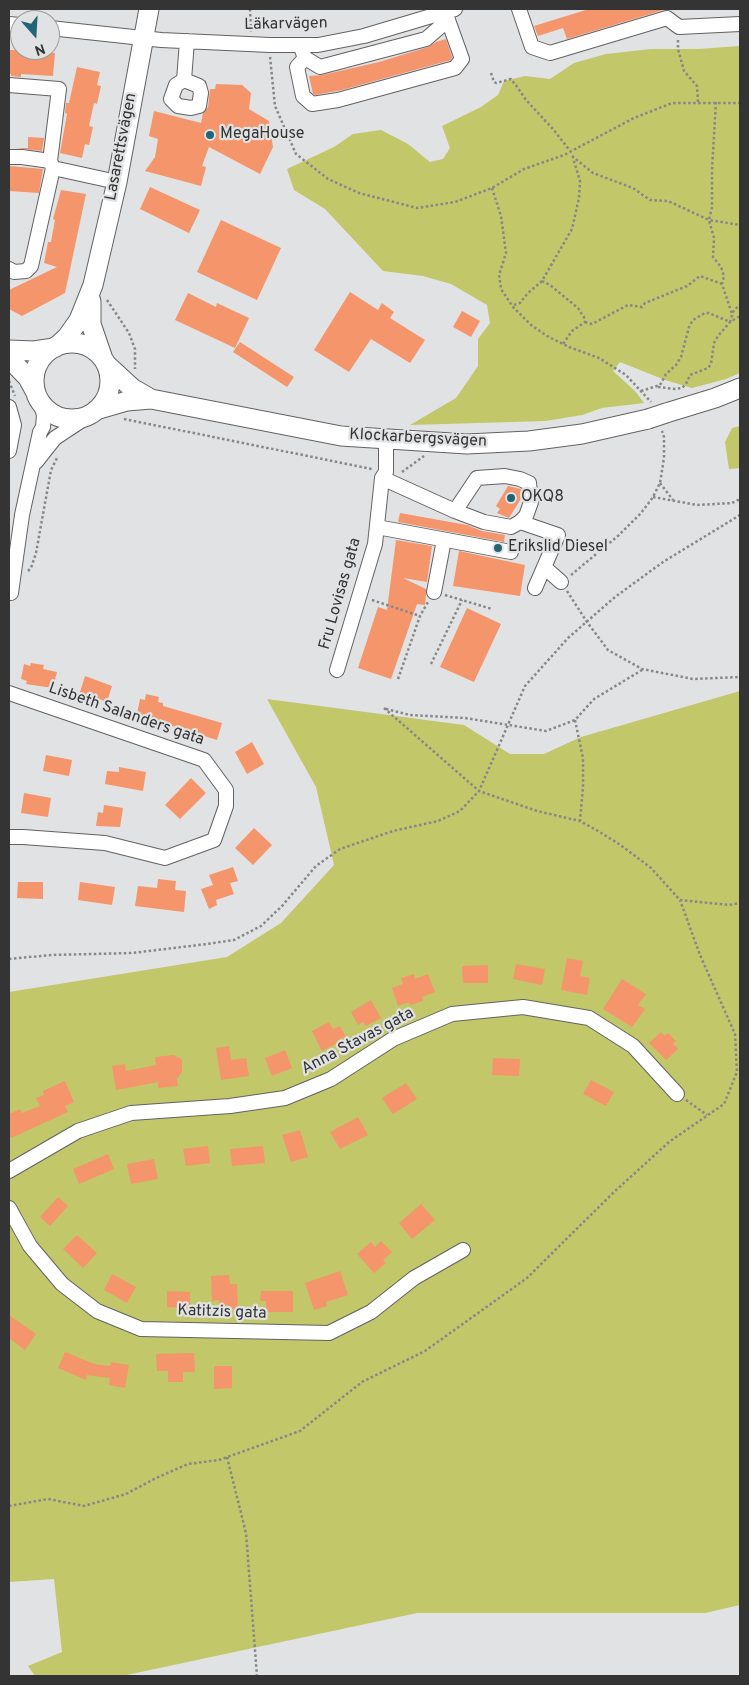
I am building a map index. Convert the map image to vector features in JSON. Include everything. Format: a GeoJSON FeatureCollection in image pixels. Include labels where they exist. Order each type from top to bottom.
{"type":"FeatureCollection","features":[{"type":"Feature","properties":{"kind":"main road","name":"Lasarettsvägen"},"geometry":{"type":"LineString","coordinates":[[55,347],[67,337],[79,320],[93,285],[117,182],[149,9]]}},
{"type":"Feature","properties":{"kind":"main road","name":"Lasarettsvägen"},"geometry":{"type":"LineString","coordinates":[[93,285],[90,324],[104,362]]}},
{"type":"Feature","properties":{"kind":"main road"},"geometry":{"type":"LineString","coordinates":[[9,350],[34,351],[66,344],[79,344],[92,349],[104,362],[110,382],[108,392],[94,412],[82,418],[68,419],[49,412],[28,378],[9,358]]}},
{"type":"Feature","properties":{"kind":"main road"},"geometry":{"type":"LineString","coordinates":[[38,397],[34,376],[37,367],[44,356],[55,347]]}},
{"type":"Feature","properties":{"kind":"main road","name":"Klockarbergsvägen"},"geometry":{"type":"LineString","coordinates":[[104,362],[132,388],[151,400]]}},
{"type":"Feature","properties":{"kind":"main road","name":"Klockarbergsvägen"},"geometry":{"type":"LineString","coordinates":[[94,412],[126,401],[151,400],[341,436],[467,444],[529,441],[582,434],[657,416],[740,388]]}},
{"type":"Feature","properties":{"kind":"street"},"geometry":{"type":"LineString","coordinates":[[519,9],[532,47],[550,53],[667,18],[679,27],[740,24]]}},
{"type":"Feature","properties":{"kind":"street","name":"Läkarvägen"},"geometry":{"type":"LineString","coordinates":[[60,29],[143,38],[270,45],[302,52],[318,45],[364,36],[449,14]]}},
{"type":"Feature","properties":{"kind":"street"},"geometry":{"type":"LineString","coordinates":[[449,14],[462,59],[455,68],[338,100],[312,104],[303,96],[297,67],[302,52],[320,67],[426,39],[449,14]]}},
{"type":"Feature","properties":{"kind":"street"},"geometry":{"type":"LineString","coordinates":[[184,80],[186,41]]}},
{"type":"Feature","properties":{"kind":"street"},"geometry":{"type":"LineString","coordinates":[[9,85],[59,89],[52,165],[31,266],[26,271],[14,272],[9,269]]}},
{"type":"Feature","properties":{"kind":"street"},"geometry":{"type":"LineString","coordinates":[[9,158],[22,157],[117,182]]}},
{"type":"Feature","properties":{"kind":"street"},"geometry":{"type":"LineString","coordinates":[[10,593],[16,514],[34,464],[43,420],[38,397]]}},
{"type":"Feature","properties":{"kind":"street"},"geometry":{"type":"LineString","coordinates":[[9,407],[14,425],[9,451]]}},
{"type":"Feature","properties":{"kind":"street"},"geometry":{"type":"LineString","coordinates":[[34,464],[55,438],[94,412]]}},
{"type":"Feature","properties":{"kind":"street","name":"Fru Lovisas gata"},"geometry":{"type":"LineString","coordinates":[[337,670],[375,544],[382,478],[386,472],[386,439]]}},
{"type":"Feature","properties":{"kind":"street"},"geometry":{"type":"LineString","coordinates":[[382,478],[455,512],[484,522],[511,527],[526,516],[531,502],[529,483],[505,476],[477,478],[455,512]]}},
{"type":"Feature","properties":{"kind":"street"},"geometry":{"type":"LineString","coordinates":[[520,522],[558,534],[535,588]]}},
{"type":"Feature","properties":{"kind":"street"},"geometry":{"type":"LineString","coordinates":[[377,527],[511,552]]}},
{"type":"Feature","properties":{"kind":"street"},"geometry":{"type":"LineString","coordinates":[[434,592],[444,540]]}},
{"type":"Feature","properties":{"kind":"street"},"geometry":{"type":"LineString","coordinates":[[544,567],[561,582]]}},
{"type":"Feature","properties":{"kind":"street","name":"Lisbeth Salanders gata"},"geometry":{"type":"LineString","coordinates":[[9,693],[204,760],[226,790],[226,806],[214,840],[166,858],[105,843],[23,836],[9,837]]}},
{"type":"Feature","properties":{"kind":"street","name":"Anna Stavas gata"},"geometry":{"type":"LineString","coordinates":[[9,1171],[78,1131],[131,1113],[230,1106],[284,1098],[331,1079],[393,1039],[452,1014],[523,1007],[589,1018],[632,1046],[677,1094]]}},
{"type":"Feature","properties":{"kind":"street","name":"Katitzis gata"},"geometry":{"type":"LineString","coordinates":[[9,1208],[30,1246],[62,1284],[97,1311],[141,1329],[329,1333],[371,1312],[414,1278],[463,1250]]}},
{"type":"Feature","properties":{"kind":"path"},"geometry":{"type":"LineString","coordinates":[[250,9],[251,44]]}},
{"type":"Feature","properties":{"kind":"path"},"geometry":{"type":"LineString","coordinates":[[679,27],[678,49],[684,71],[698,86],[698,102]]}},
{"type":"Feature","properties":{"kind":"path"},"geometry":{"type":"LineString","coordinates":[[270,45],[276,106],[296,154],[328,178],[358,193],[417,208],[455,202],[492,188],[524,169],[571,152],[634,118],[672,103],[740,103]]}},
{"type":"Feature","properties":{"kind":"path"},"geometry":{"type":"LineString","coordinates":[[491,73],[496,83],[510,80],[571,152]]}},
{"type":"Feature","properties":{"kind":"path"},"geometry":{"type":"LineString","coordinates":[[716,102],[712,207],[709,220],[714,238],[713,257],[721,266],[724,276],[722,284],[732,314]]}},
{"type":"Feature","properties":{"kind":"path"},"geometry":{"type":"LineString","coordinates":[[514,305],[520,303],[542,281],[572,229],[579,198],[580,181],[572,156],[593,173],[633,188],[650,200],[668,202],[709,220],[740,225]]}},
{"type":"Feature","properties":{"kind":"path"},"geometry":{"type":"LineString","coordinates":[[492,188],[501,216],[506,253],[499,275],[501,289],[513,307],[531,325],[547,336],[599,358],[626,375],[643,390],[657,416],[664,437],[664,458],[660,483],[653,497],[619,535],[561,582],[608,650],[642,669],[693,678],[740,677]]}},
{"type":"Feature","properties":{"kind":"path"},"geometry":{"type":"LineString","coordinates":[[585,322],[592,324],[628,305],[642,308],[645,303],[688,286],[700,276],[722,284]]}},
{"type":"Feature","properties":{"kind":"path"},"geometry":{"type":"LineString","coordinates":[[542,281],[578,308],[585,322]]}},
{"type":"Feature","properties":{"kind":"path"},"geometry":{"type":"LineString","coordinates":[[730,322],[732,314],[740,304]]}},
{"type":"Feature","properties":{"kind":"path"},"geometry":{"type":"LineString","coordinates":[[643,390],[660,385],[666,374],[671,371],[681,357],[689,327],[693,320],[705,313],[709,313],[730,322]]}},
{"type":"Feature","properties":{"kind":"path"},"geometry":{"type":"LineString","coordinates":[[655,386],[667,389],[682,388],[690,375],[708,368],[711,364],[714,343],[730,322],[740,316]]}},
{"type":"Feature","properties":{"kind":"path"},"geometry":{"type":"LineString","coordinates":[[564,344],[572,331],[585,322]]}},
{"type":"Feature","properties":{"kind":"path"},"geometry":{"type":"LineString","coordinates":[[660,483],[673,500]]}},
{"type":"Feature","properties":{"kind":"path"},"geometry":{"type":"LineString","coordinates":[[653,497],[697,505],[732,503],[740,499]]}},
{"type":"Feature","properties":{"kind":"path"},"geometry":{"type":"LineString","coordinates":[[9,959],[51,955],[132,953],[234,940],[261,926],[282,906],[316,866],[340,849],[394,832],[438,821],[460,811],[479,791],[525,686],[568,638],[615,597],[663,562],[740,515]]}},
{"type":"Feature","properties":{"kind":"path"},"geometry":{"type":"LineString","coordinates":[[398,680],[420,616],[434,592],[492,609]]}},
{"type":"Feature","properties":{"kind":"path"},"geometry":{"type":"LineString","coordinates":[[360,596],[420,616]]}},
{"type":"Feature","properties":{"kind":"path"},"geometry":{"type":"LineString","coordinates":[[430,664],[462,600]]}},
{"type":"Feature","properties":{"kind":"path"},"geometry":{"type":"LineString","coordinates":[[9,1506],[48,1499],[84,1506],[126,1494],[188,1464],[227,1457],[300,1431],[362,1382],[425,1351],[527,1278],[614,1192],[669,1142],[724,1104],[737,1072],[735,1034],[700,955],[680,900],[651,868],[619,844],[580,821],[537,811],[479,791],[384,708],[410,715],[465,718],[546,731],[575,720],[594,699],[642,669]]}},
{"type":"Feature","properties":{"kind":"path"},"geometry":{"type":"LineString","coordinates":[[575,720],[583,758],[580,821]]}},
{"type":"Feature","properties":{"kind":"path"},"geometry":{"type":"LineString","coordinates":[[680,900],[729,905],[740,903]]}},
{"type":"Feature","properties":{"kind":"path"},"geometry":{"type":"LineString","coordinates":[[677,1094],[707,1115]]}},
{"type":"Feature","properties":{"kind":"path"},"geometry":{"type":"LineString","coordinates":[[227,1457],[246,1533],[257,1676]]}},
{"type":"Feature","properties":{"kind":"green space"},"geometry":{"type":"Polygon","coordinates":[[[740,46],[740,373],[726,379],[692,388],[665,380],[620,362],[613,371],[635,391],[644,403],[602,408],[582,415],[546,421],[410,425],[456,398],[478,366],[478,339],[490,323],[487,305],[451,284],[423,276],[383,271],[325,209],[294,190],[287,169],[334,147],[353,134],[381,130],[408,144],[430,162],[443,159],[450,148],[442,126],[481,107],[498,95],[504,81],[525,76],[550,79],[574,63],[606,54],[651,49],[698,49],[740,46]]]}},
{"type":"Feature","properties":{"kind":"green space"},"geometry":{"type":"Polygon","coordinates":[[[740,426],[740,468],[729,469],[725,442],[732,428],[740,426]]]}},
{"type":"Feature","properties":{"kind":"green space"},"geometry":{"type":"Polygon","coordinates":[[[740,691],[740,1605],[705,1613],[417,1613],[122,1676],[35,1676],[28,1666],[62,1652],[54,1579],[9,1582],[9,992],[227,957],[281,923],[334,865],[316,787],[267,699],[464,725],[510,754],[544,754],[581,737],[740,691]]]}},
{"type":"Feature","properties":{"kind":"building"},"geometry":{"type":"Polygon","coordinates":[[[589,9],[667,9],[567,39],[563,28],[538,36],[534,26],[589,9]]]}},
{"type":"Feature","properties":{"kind":"building"},"geometry":{"type":"Polygon","coordinates":[[[446,39],[452,57],[451,60],[342,90],[313,94],[309,76],[322,75],[379,62],[428,47],[446,39]]]}},
{"type":"Feature","properties":{"kind":"building"},"geometry":{"type":"Polygon","coordinates":[[[10,50],[10,60],[54,60],[53,76],[21,74],[21,77],[11,76],[9,73],[10,50]]]}},
{"type":"Feature","properties":{"kind":"building"},"geometry":{"type":"Polygon","coordinates":[[[77,67],[100,72],[97,85],[101,86],[97,104],[94,103],[89,126],[93,127],[89,145],[85,144],[82,158],[60,153],[67,114],[65,113],[66,103],[69,103],[77,67]]]}},
{"type":"Feature","properties":{"kind":"building","name":"MegaHouse"},"geometry":{"type":"Polygon","coordinates":[[[216,84],[242,85],[251,93],[249,109],[269,121],[273,147],[260,174],[209,147],[202,166],[206,167],[201,186],[145,171],[155,157],[158,139],[149,136],[154,111],[201,123],[203,113],[208,107],[210,89],[215,89],[216,84]]]}},
{"type":"Feature","properties":{"kind":"building"},"geometry":{"type":"Polygon","coordinates":[[[28,137],[44,138],[42,151],[15,148],[28,148],[28,137]]]}},
{"type":"Feature","properties":{"kind":"building"},"geometry":{"type":"Polygon","coordinates":[[[9,166],[43,169],[39,193],[9,191],[9,166]]]}},
{"type":"Feature","properties":{"kind":"building"},"geometry":{"type":"Polygon","coordinates":[[[150,187],[200,210],[189,233],[140,209],[150,187]]]}},
{"type":"Feature","properties":{"kind":"building"},"geometry":{"type":"Polygon","coordinates":[[[61,190],[86,194],[65,293],[22,316],[9,309],[9,290],[57,267],[44,263],[48,242],[51,242],[55,220],[53,219],[61,190]]]}},
{"type":"Feature","properties":{"kind":"building"},"geometry":{"type":"Polygon","coordinates":[[[221,220],[281,248],[257,300],[197,272],[221,220]]]}},
{"type":"Feature","properties":{"kind":"building"},"geometry":{"type":"Polygon","coordinates":[[[350,292],[378,310],[382,303],[394,312],[390,318],[425,340],[410,363],[371,339],[349,372],[314,350],[350,292]]]}},
{"type":"Feature","properties":{"kind":"building"},"geometry":{"type":"Polygon","coordinates":[[[188,293],[216,307],[217,303],[249,318],[235,348],[175,320],[188,293]]]}},
{"type":"Feature","properties":{"kind":"building"},"geometry":{"type":"Polygon","coordinates":[[[462,311],[480,321],[471,337],[453,327],[462,311]]]}},
{"type":"Feature","properties":{"kind":"building"},"geometry":{"type":"Polygon","coordinates":[[[240,342],[294,377],[287,387],[233,352],[240,342]]]}},
{"type":"Feature","properties":{"kind":"building","name":"OKQ8"},"geometry":{"type":"Polygon","coordinates":[[[508,486],[521,489],[522,497],[509,518],[497,513],[500,509],[496,506],[508,486]]]}},
{"type":"Feature","properties":{"kind":"building"},"geometry":{"type":"Polygon","coordinates":[[[400,513],[467,525],[482,531],[505,535],[504,542],[398,522],[400,513]]]}},
{"type":"Feature","properties":{"kind":"building"},"geometry":{"type":"Polygon","coordinates":[[[396,540],[432,546],[427,582],[403,578],[426,589],[425,605],[417,604],[391,679],[358,668],[378,607],[387,610],[396,540]]]}},
{"type":"Feature","properties":{"kind":"building"},"geometry":{"type":"Polygon","coordinates":[[[459,551],[525,565],[520,596],[453,586],[459,551]]]}},
{"type":"Feature","properties":{"kind":"building"},"geometry":{"type":"Polygon","coordinates":[[[467,608],[501,624],[474,682],[440,667],[467,608]]]}},
{"type":"Feature","properties":{"kind":"building"},"geometry":{"type":"Polygon","coordinates":[[[31,663],[44,665],[43,669],[57,672],[53,688],[26,684],[27,681],[21,679],[24,664],[30,666],[31,663]]]}},
{"type":"Feature","properties":{"kind":"building"},"geometry":{"type":"Polygon","coordinates":[[[85,676],[112,686],[107,702],[80,692],[85,676]]]}},
{"type":"Feature","properties":{"kind":"building"},"geometry":{"type":"Polygon","coordinates":[[[146,694],[159,697],[158,702],[163,703],[163,706],[222,723],[217,740],[185,729],[142,719],[143,715],[137,714],[140,699],[145,700],[146,694]]]}},
{"type":"Feature","properties":{"kind":"building"},"geometry":{"type":"Polygon","coordinates":[[[252,742],[264,764],[247,774],[235,752],[252,742]]]}},
{"type":"Feature","properties":{"kind":"building"},"geometry":{"type":"Polygon","coordinates":[[[46,755],[72,760],[69,776],[43,771],[46,755]]]}},
{"type":"Feature","properties":{"kind":"building"},"geometry":{"type":"Polygon","coordinates":[[[119,767],[146,772],[143,791],[105,784],[107,771],[119,772],[119,767]]]}},
{"type":"Feature","properties":{"kind":"building"},"geometry":{"type":"Polygon","coordinates":[[[191,778],[206,793],[180,819],[165,805],[191,778]]]}},
{"type":"Feature","properties":{"kind":"building"},"geometry":{"type":"Polygon","coordinates":[[[24,793],[51,798],[48,817],[21,813],[24,793]]]}},
{"type":"Feature","properties":{"kind":"building"},"geometry":{"type":"Polygon","coordinates":[[[104,805],[123,808],[120,827],[96,826],[98,812],[103,813],[104,805]]]}},
{"type":"Feature","properties":{"kind":"building"},"geometry":{"type":"Polygon","coordinates":[[[254,828],[272,845],[253,865],[235,848],[254,828]]]}},
{"type":"Feature","properties":{"kind":"building"},"geometry":{"type":"Polygon","coordinates":[[[233,867],[238,881],[230,883],[234,894],[216,900],[217,905],[209,909],[201,889],[213,885],[209,875],[233,867]]]}},
{"type":"Feature","properties":{"kind":"building"},"geometry":{"type":"Polygon","coordinates":[[[158,879],[176,881],[175,890],[186,891],[184,912],[135,906],[138,886],[157,888],[158,879]]]}},
{"type":"Feature","properties":{"kind":"building"},"geometry":{"type":"Polygon","coordinates":[[[18,882],[43,882],[43,899],[17,898],[18,882]]]}},
{"type":"Feature","properties":{"kind":"building"},"geometry":{"type":"Polygon","coordinates":[[[80,882],[115,887],[112,905],[78,900],[80,882]]]}},
{"type":"Feature","properties":{"kind":"building"},"geometry":{"type":"Polygon","coordinates":[[[567,958],[583,961],[580,976],[590,978],[587,995],[561,990],[567,958]]]}},
{"type":"Feature","properties":{"kind":"building"},"geometry":{"type":"Polygon","coordinates":[[[516,964],[545,969],[542,985],[513,979],[516,964]]]}},
{"type":"Feature","properties":{"kind":"building"},"geometry":{"type":"Polygon","coordinates":[[[488,965],[488,983],[463,983],[462,966],[488,965]]]}},
{"type":"Feature","properties":{"kind":"building"},"geometry":{"type":"Polygon","coordinates":[[[414,974],[415,979],[428,974],[435,992],[422,997],[423,1001],[410,1005],[409,1002],[398,1006],[392,988],[403,984],[401,978],[414,974]]]}},
{"type":"Feature","properties":{"kind":"building"},"geometry":{"type":"Polygon","coordinates":[[[622,979],[646,994],[638,1005],[645,1009],[632,1027],[603,1009],[622,979]]]}},
{"type":"Feature","properties":{"kind":"building"},"geometry":{"type":"Polygon","coordinates":[[[371,1000],[381,1018],[366,1026],[363,1022],[358,1025],[351,1012],[371,1000]]]}},
{"type":"Feature","properties":{"kind":"building"},"geometry":{"type":"Polygon","coordinates":[[[329,1022],[333,1029],[340,1026],[346,1037],[339,1039],[339,1042],[322,1051],[312,1031],[329,1022]]]}},
{"type":"Feature","properties":{"kind":"building"},"geometry":{"type":"Polygon","coordinates":[[[661,1032],[665,1036],[668,1033],[676,1041],[673,1044],[678,1049],[666,1060],[649,1043],[661,1032]]]}},
{"type":"Feature","properties":{"kind":"building"},"geometry":{"type":"Polygon","coordinates":[[[229,1046],[231,1060],[246,1058],[249,1076],[221,1080],[216,1048],[229,1046]]]}},
{"type":"Feature","properties":{"kind":"building"},"geometry":{"type":"Polygon","coordinates":[[[285,1050],[292,1068],[272,1076],[265,1058],[285,1050]]]}},
{"type":"Feature","properties":{"kind":"building"},"geometry":{"type":"Polygon","coordinates":[[[174,1055],[182,1060],[182,1072],[177,1079],[178,1086],[158,1088],[158,1082],[116,1090],[112,1066],[125,1064],[126,1071],[156,1065],[155,1057],[174,1055]]]}},
{"type":"Feature","properties":{"kind":"building"},"geometry":{"type":"Polygon","coordinates":[[[493,1058],[520,1059],[519,1076],[492,1075],[493,1058]]]}},
{"type":"Feature","properties":{"kind":"building"},"geometry":{"type":"Polygon","coordinates":[[[591,1080],[614,1092],[606,1106],[583,1094],[591,1080]]]}},
{"type":"Feature","properties":{"kind":"building"},"geometry":{"type":"Polygon","coordinates":[[[65,1081],[74,1102],[65,1106],[68,1112],[11,1138],[9,1133],[9,1114],[20,1109],[22,1113],[40,1106],[36,1098],[44,1095],[43,1091],[65,1081]]]}},
{"type":"Feature","properties":{"kind":"building"},"geometry":{"type":"Polygon","coordinates":[[[406,1083],[417,1099],[393,1114],[382,1098],[406,1083]]]}},
{"type":"Feature","properties":{"kind":"building"},"geometry":{"type":"Polygon","coordinates":[[[358,1117],[368,1135],[340,1149],[330,1132],[358,1117]]]}},
{"type":"Feature","properties":{"kind":"building"},"geometry":{"type":"Polygon","coordinates":[[[300,1130],[308,1157],[291,1162],[282,1135],[300,1130]]]}},
{"type":"Feature","properties":{"kind":"building"},"geometry":{"type":"Polygon","coordinates":[[[208,1146],[210,1163],[186,1166],[183,1149],[208,1146]]]}},
{"type":"Feature","properties":{"kind":"building"},"geometry":{"type":"Polygon","coordinates":[[[263,1146],[265,1163],[232,1166],[230,1149],[263,1146]]]}},
{"type":"Feature","properties":{"kind":"building"},"geometry":{"type":"Polygon","coordinates":[[[108,1154],[114,1169],[79,1184],[73,1169],[108,1154]]]}},
{"type":"Feature","properties":{"kind":"building"},"geometry":{"type":"Polygon","coordinates":[[[154,1159],[158,1179],[131,1184],[127,1164],[154,1159]]]}},
{"type":"Feature","properties":{"kind":"building"},"geometry":{"type":"Polygon","coordinates":[[[58,1197],[68,1206],[50,1226],[40,1217],[58,1197]]]}},
{"type":"Feature","properties":{"kind":"building"},"geometry":{"type":"Polygon","coordinates":[[[421,1204],[435,1220],[412,1239],[399,1223],[421,1204]]]}},
{"type":"Feature","properties":{"kind":"building"},"geometry":{"type":"Polygon","coordinates":[[[77,1235],[97,1253],[83,1268],[63,1249],[77,1235]]]}},
{"type":"Feature","properties":{"kind":"building"},"geometry":{"type":"Polygon","coordinates":[[[381,1241],[392,1252],[383,1260],[386,1263],[374,1273],[357,1254],[371,1242],[375,1247],[381,1241]]]}},
{"type":"Feature","properties":{"kind":"building"},"geometry":{"type":"Polygon","coordinates":[[[340,1271],[348,1295],[326,1302],[327,1306],[314,1310],[305,1283],[340,1271]]]}},
{"type":"Feature","properties":{"kind":"building"},"geometry":{"type":"Polygon","coordinates":[[[112,1274],[136,1287],[127,1303],[104,1290],[112,1274]]]}},
{"type":"Feature","properties":{"kind":"building"},"geometry":{"type":"Polygon","coordinates":[[[229,1275],[230,1284],[237,1284],[238,1309],[219,1310],[219,1300],[212,1301],[211,1276],[229,1275]]]}},
{"type":"Feature","properties":{"kind":"building"},"geometry":{"type":"Polygon","coordinates":[[[167,1291],[190,1292],[190,1308],[167,1307],[167,1291]]]}},
{"type":"Feature","properties":{"kind":"building"},"geometry":{"type":"Polygon","coordinates":[[[261,1291],[293,1291],[293,1312],[266,1312],[266,1301],[260,1301],[261,1291]]]}},
{"type":"Feature","properties":{"kind":"building"},"geometry":{"type":"Polygon","coordinates":[[[9,1315],[36,1334],[25,1350],[9,1338],[9,1315]]]}},
{"type":"Feature","properties":{"kind":"building"},"geometry":{"type":"Polygon","coordinates":[[[65,1352],[94,1364],[110,1366],[111,1362],[129,1365],[125,1388],[109,1385],[110,1378],[87,1375],[86,1380],[58,1368],[65,1352]]]}},
{"type":"Feature","properties":{"kind":"building"},"geometry":{"type":"Polygon","coordinates":[[[194,1353],[195,1372],[183,1372],[183,1382],[168,1382],[168,1371],[157,1371],[156,1354],[194,1353]]]}},
{"type":"Feature","properties":{"kind":"building"},"geometry":{"type":"Polygon","coordinates":[[[214,1366],[232,1366],[232,1388],[214,1389],[214,1366]]]}},
{"type":"Feature","properties":{"kind":"place","name":"MegaHouse"},"geometry":{"type":"Point","coordinates":[210,135]}},
{"type":"Feature","properties":{"kind":"place","name":"OKQ8"},"geometry":{"type":"Point","coordinates":[511,498]}},
{"type":"Feature","properties":{"kind":"place","name":"Erikslid Diesel"},"geometry":{"type":"Point","coordinates":[498,548]}}]}
